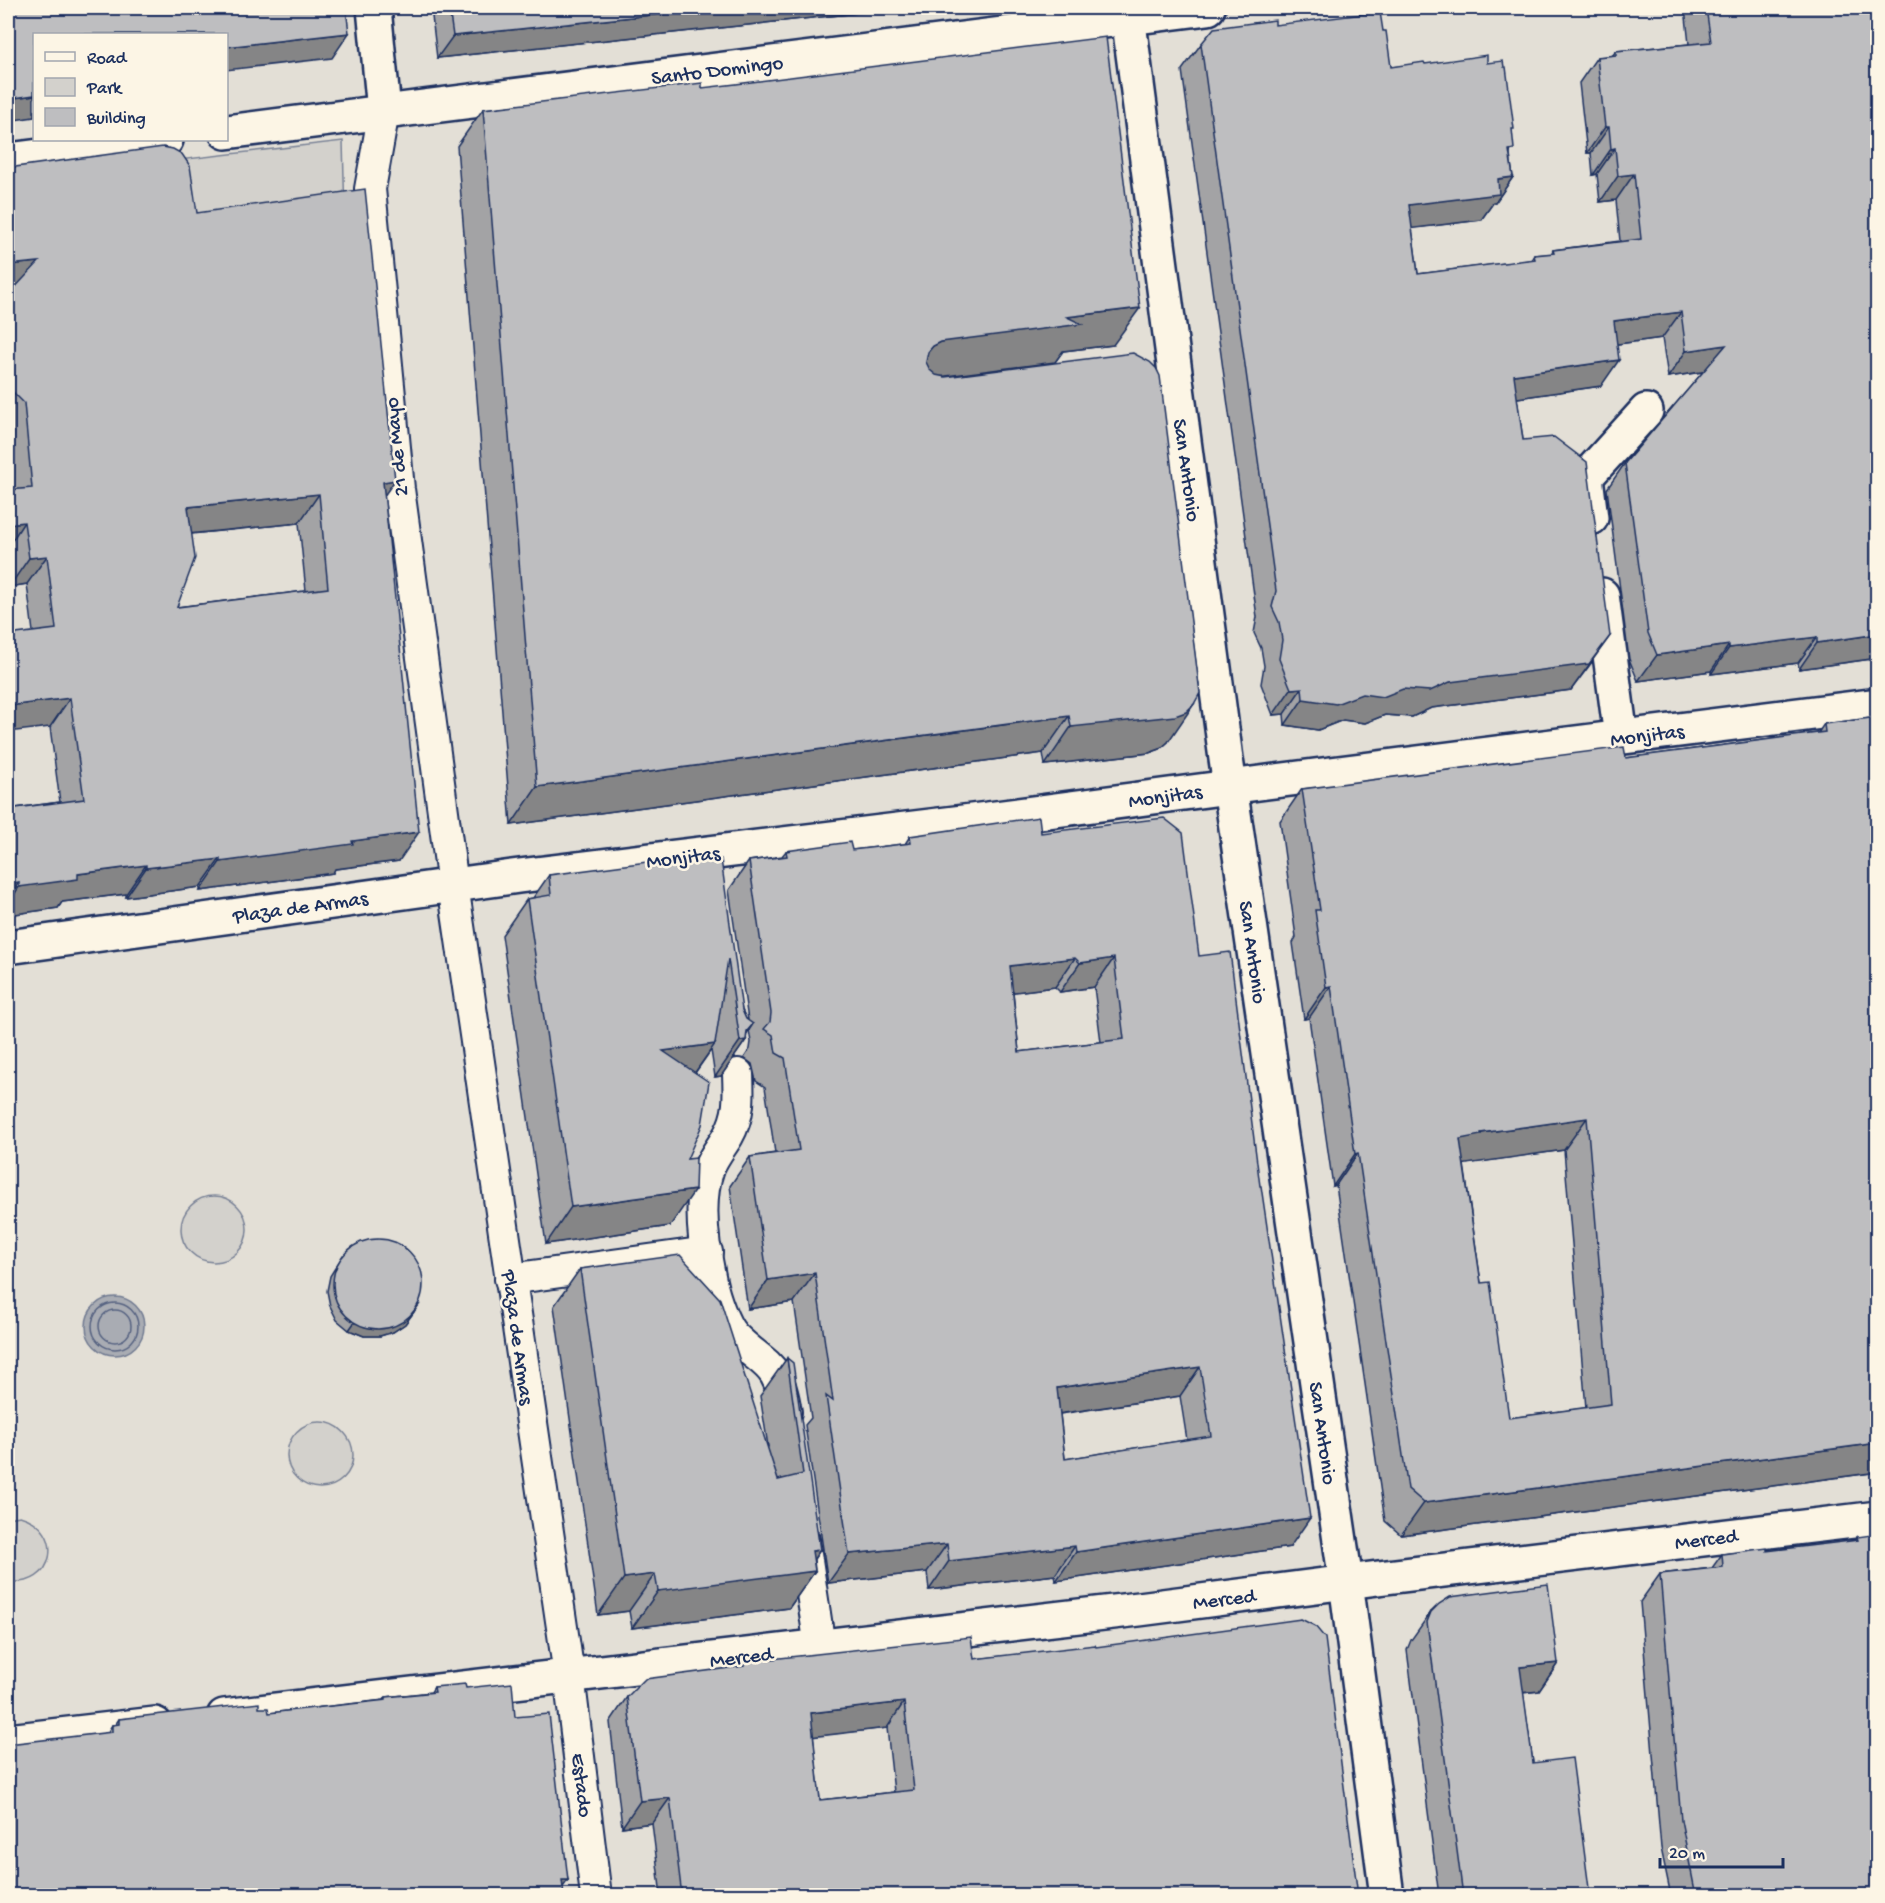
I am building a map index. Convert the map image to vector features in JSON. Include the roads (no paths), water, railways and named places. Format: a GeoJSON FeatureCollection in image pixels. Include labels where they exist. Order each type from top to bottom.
{"type":"FeatureCollection","features":[{"type":"Feature","properties":{"kind":"street","name":"21 de Mayo"},"geometry":{"type":"LineString","coordinates":[[374,8],[384,111],[370,189],[399,489],[453,885]]}},
{"type":"Feature","properties":{"kind":"street","name":"Santo Domingo"},"geometry":{"type":"LineString","coordinates":[[228,132],[1128,13],[1208,8]]}},
{"type":"Feature","properties":{"kind":"street","name":"San Antonio"},"geometry":{"type":"LineString","coordinates":[[1128,13],[1163,366],[1230,787],[1346,1582],[1387,1896]]}},
{"type":"Feature","properties":{"kind":"street"},"geometry":{"type":"LineString","coordinates":[[8,160],[158,141]]}},
{"type":"Feature","properties":{"kind":"street"},"geometry":{"type":"LineString","coordinates":[[1621,737],[1586,477],[1646,411]]}},
{"type":"Feature","properties":{"kind":"street","name":"Monjitas"},"geometry":{"type":"LineString","coordinates":[[453,885],[709,868],[988,819],[1878,705]]}},
{"type":"Feature","properties":{"kind":"street","name":"Plaza de Armas"},"geometry":{"type":"LineString","coordinates":[[8,947],[453,885],[569,1675]]}},
{"type":"Feature","properties":{"kind":"street"},"geometry":{"type":"LineString","coordinates":[[738,1074],[740,1104],[730,1132],[710,1166],[704,1186],[703,1218],[711,1282],[720,1311],[732,1335],[774,1370],[783,1391],[789,1437]]}},
{"type":"Feature","properties":{"kind":"street"},"geometry":{"type":"LineString","coordinates":[[510,1279],[707,1252]]}},
{"type":"Feature","properties":{"kind":"street"},"geometry":{"type":"LineString","coordinates":[[800,1517],[820,1647]]}},
{"type":"Feature","properties":{"kind":"street","name":"Merced"},"geometry":{"type":"LineString","coordinates":[[569,1675],[1150,1608],[1878,1518]]}},
{"type":"Feature","properties":{"kind":"street"},"geometry":{"type":"LineString","coordinates":[[8,1741],[569,1675]]}},
{"type":"Feature","properties":{"kind":"street","name":"Estado"},"geometry":{"type":"LineString","coordinates":[[569,1675],[596,1896]]}},
{"type":"Feature","properties":{"kind":"water"},"geometry":{"type":"Polygon","coordinates":[[[109,1297],[121,1297],[136,1305],[144,1320],[144,1332],[136,1347],[121,1355],[109,1355],[94,1347],[86,1332],[86,1320],[94,1305],[109,1297]]]}}]}
